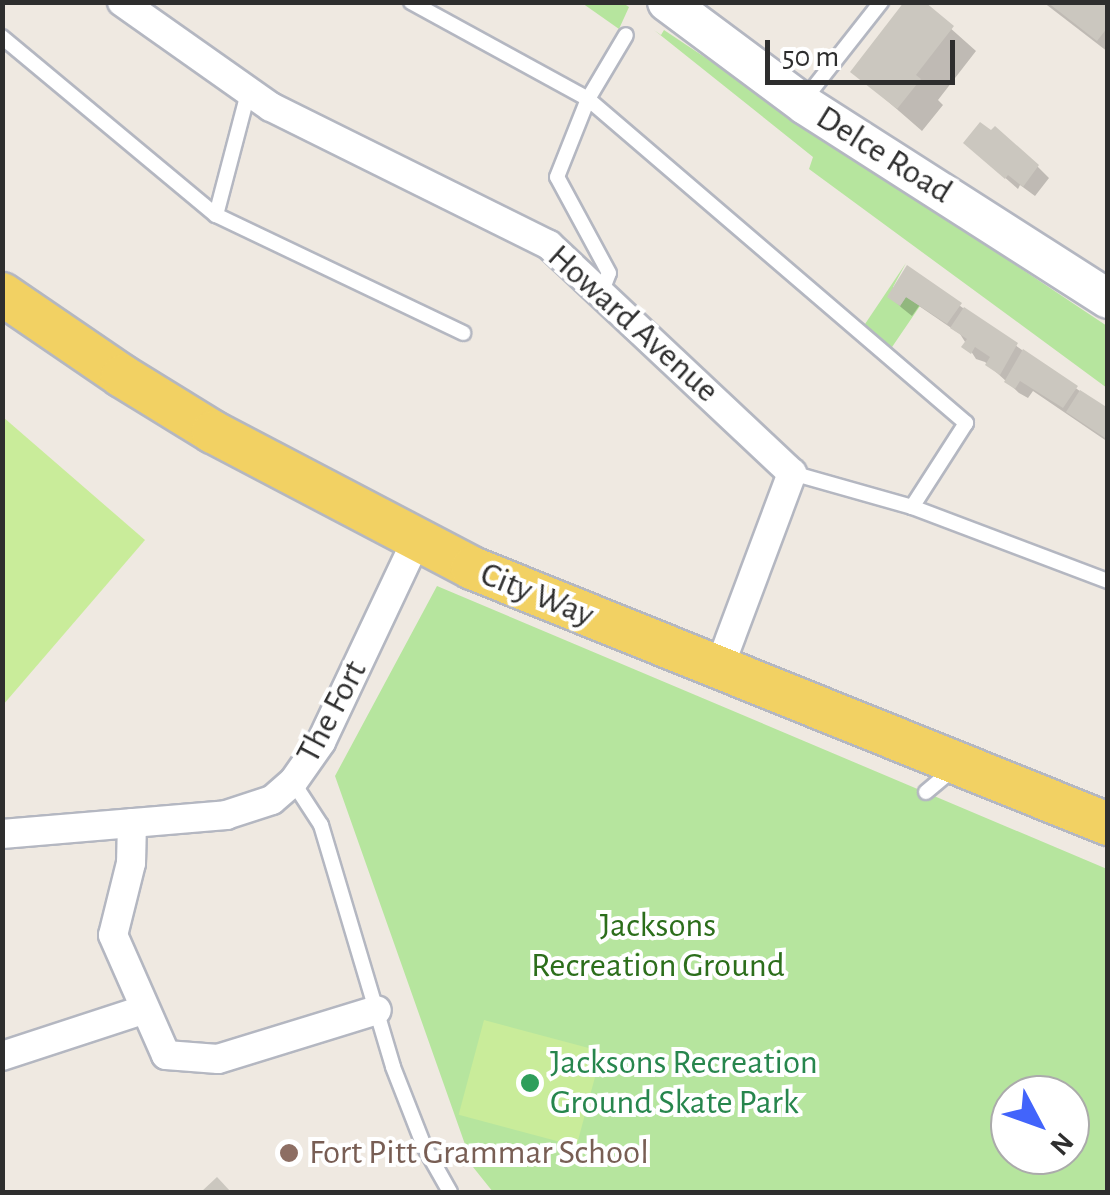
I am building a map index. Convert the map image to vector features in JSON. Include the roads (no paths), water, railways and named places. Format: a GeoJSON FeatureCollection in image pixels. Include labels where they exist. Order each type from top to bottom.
{"type":"FeatureCollection","features":[{"type":"Feature","properties":{"kind":"main road","name":"City Way"},"geometry":{"type":"LineString","coordinates":[[2,294],[213,432],[416,541],[1108,824]]}},
{"type":"Feature","properties":{"kind":"street","name":"Howard Avenue"},"geometry":{"type":"LineString","coordinates":[[122,2],[248,94],[326,137],[538,238],[602,291],[792,473]]}},
{"type":"Feature","properties":{"kind":"street","name":"Delce Road"},"geometry":{"type":"LineString","coordinates":[[667,2],[802,102],[1106,293]]}},
{"type":"Feature","properties":{"kind":"street"},"geometry":{"type":"LineString","coordinates":[[719,668],[792,473]]}},
{"type":"Feature","properties":{"kind":"street","name":"The Fort"},"geometry":{"type":"LineString","coordinates":[[2,834],[243,812],[272,800],[293,782],[328,728],[416,541]]}},
{"type":"Feature","properties":{"kind":"street"},"geometry":{"type":"LineString","coordinates":[[132,823],[132,858],[113,933],[164,1054],[204,1061],[377,1010]]}},
{"type":"Feature","properties":{"kind":"street"},"geometry":{"type":"LineString","coordinates":[[2,1056],[143,1010]]}},
{"type":"Feature","properties":{"kind":"lane"},"geometry":{"type":"LineString","coordinates":[[410,2],[588,99],[966,424],[912,507]]}},
{"type":"Feature","properties":{"kind":"lane"},"geometry":{"type":"LineString","coordinates":[[802,102],[881,2]]}},
{"type":"Feature","properties":{"kind":"lane"},"geometry":{"type":"LineString","coordinates":[[602,291],[609,281],[608,271],[557,179],[588,99],[626,35]]}},
{"type":"Feature","properties":{"kind":"lane"},"geometry":{"type":"LineString","coordinates":[[2,36],[216,215],[463,334]]}},
{"type":"Feature","properties":{"kind":"lane"},"geometry":{"type":"LineString","coordinates":[[216,215],[248,94]]}},
{"type":"Feature","properties":{"kind":"lane"},"geometry":{"type":"LineString","coordinates":[[792,473],[912,507],[1108,582]]}},
{"type":"Feature","properties":{"kind":"lane"},"geometry":{"type":"LineString","coordinates":[[926,792],[958,764]]}},
{"type":"Feature","properties":{"kind":"lane"},"geometry":{"type":"LineString","coordinates":[[293,782],[321,825],[414,1122],[450,1192]]}},
{"type":"Feature","properties":{"kind":"place","name":"Jacksons Recreation Ground Skate Park"},"geometry":{"type":"Point","coordinates":[530,1083]}},
{"type":"Feature","properties":{"kind":"place","name":"Fort Pitt Grammar School"},"geometry":{"type":"Point","coordinates":[289,1153]}},
{"type":"Feature","properties":{"kind":"park label","name":"Jacksons Recreation Ground"},"geometry":{"type":"Point","coordinates":[658,946]}}]}
